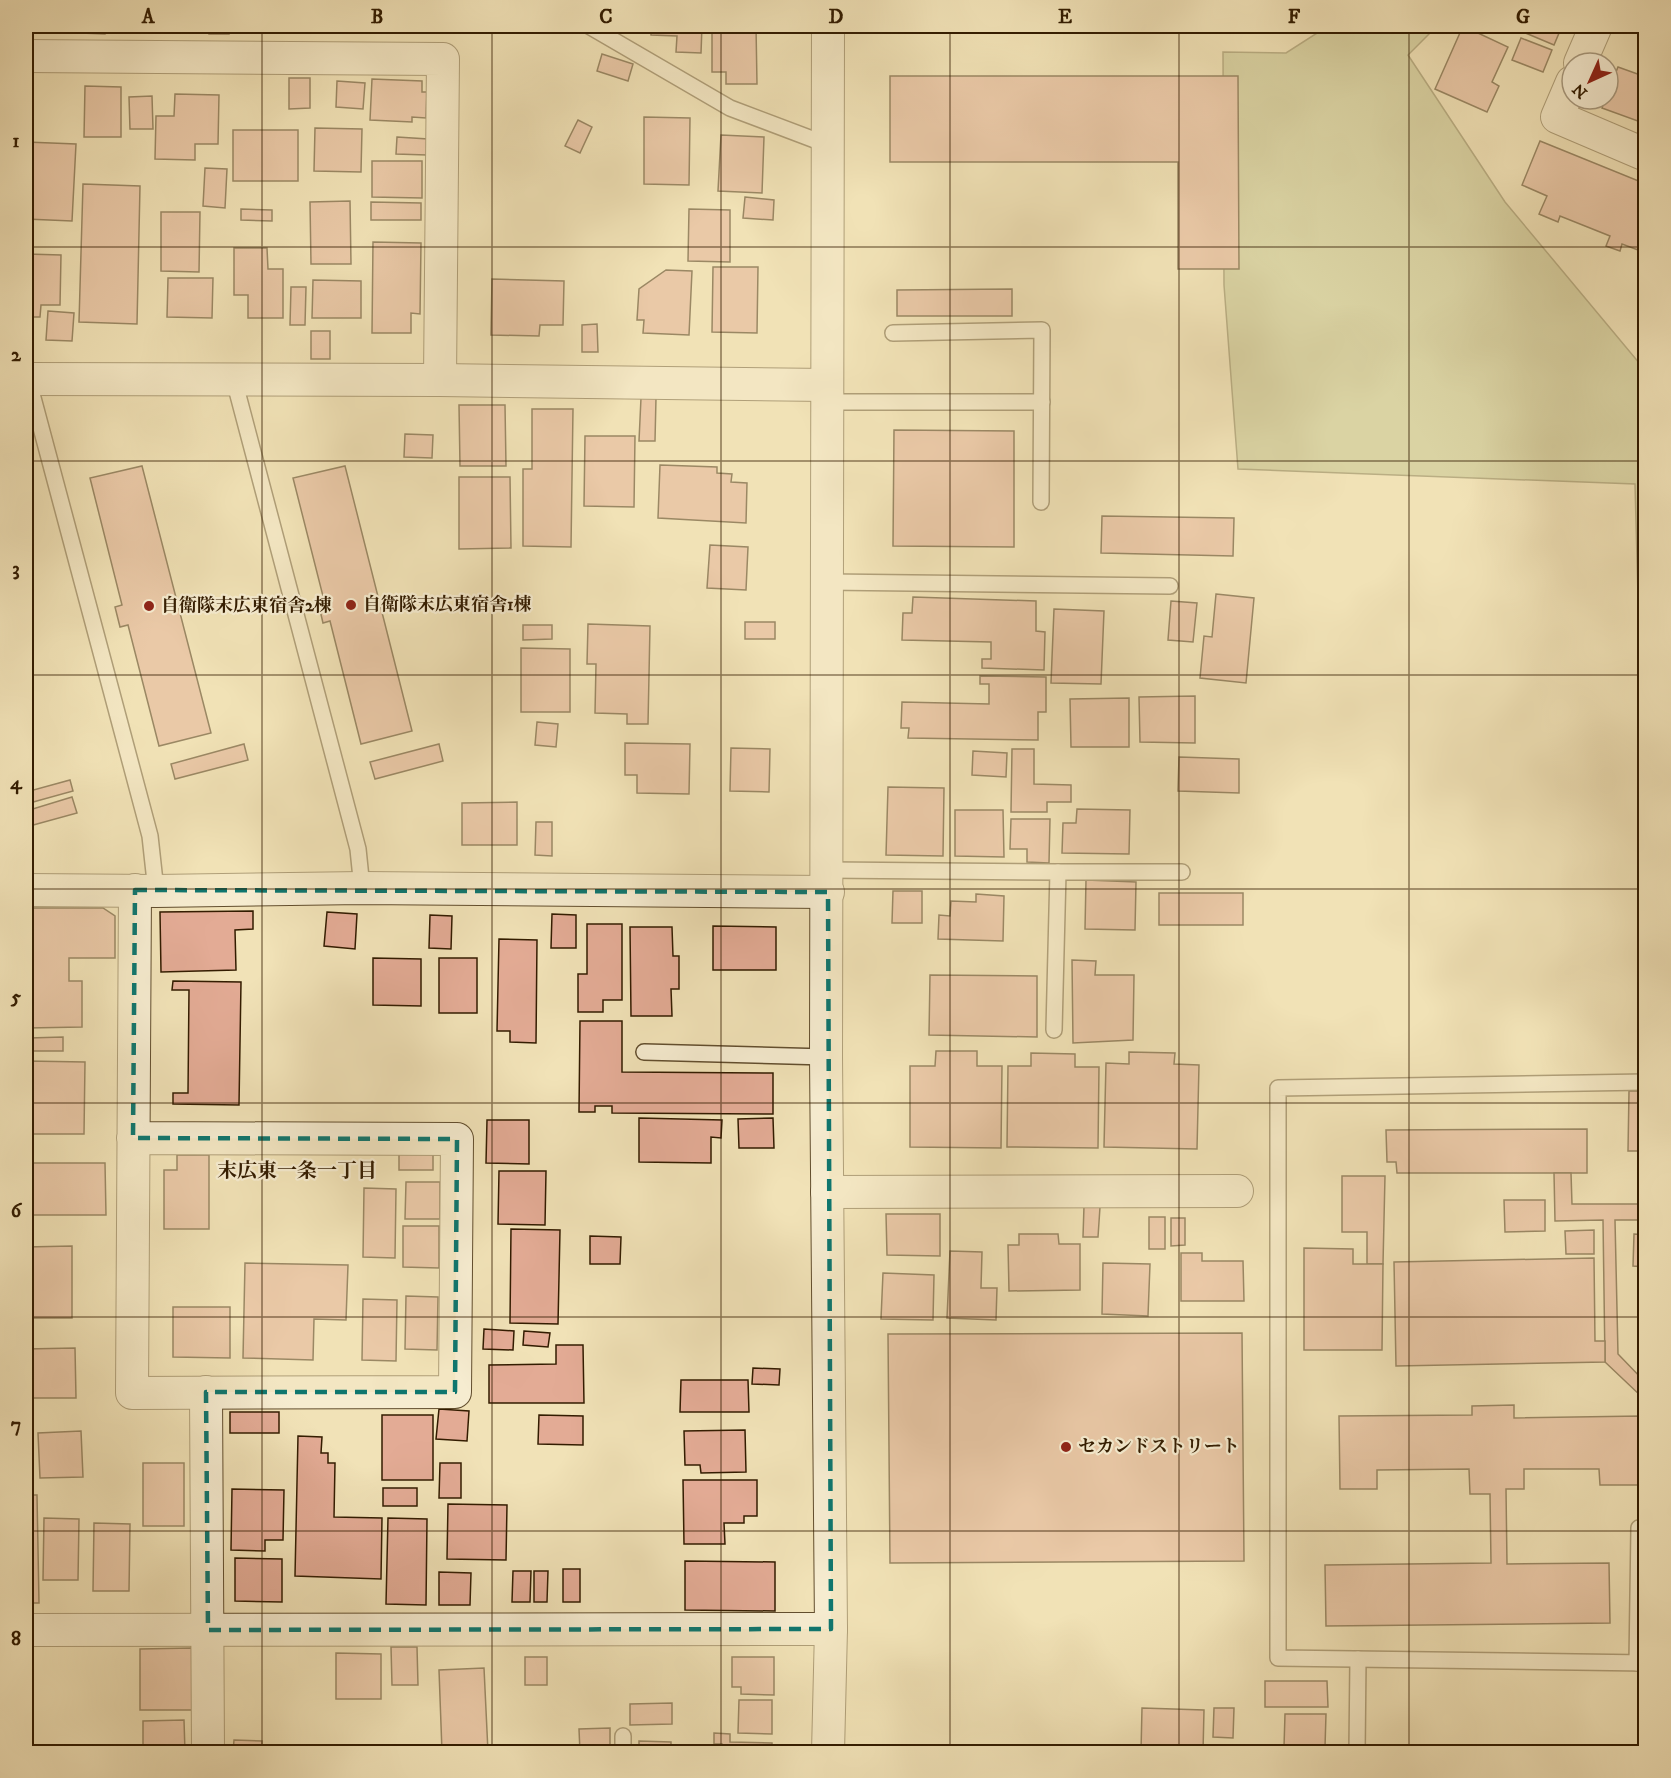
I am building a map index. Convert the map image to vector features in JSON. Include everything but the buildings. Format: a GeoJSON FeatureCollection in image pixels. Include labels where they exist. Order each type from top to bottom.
{"type":"FeatureCollection","features":[{"type":"Feature","properties":{"kind":"street"},"geometry":{"type":"LineString","coordinates":[[828,26],[826,1057],[831,1629],[828,1752]]}},
{"type":"Feature","properties":{"kind":"street"},"geometry":{"type":"LineString","coordinates":[[1585,51],[1596,26]]}},
{"type":"Feature","properties":{"kind":"street"},"geometry":{"type":"LineString","coordinates":[[26,57],[443,59],[440,380]]}},
{"type":"Feature","properties":{"kind":"street"},"geometry":{"type":"LineString","coordinates":[[1560,110],[1557,117],[1646,154]]}},
{"type":"Feature","properties":{"kind":"street"},"geometry":{"type":"LineString","coordinates":[[27,379],[440,380],[827,393]]}},
{"type":"Feature","properties":{"kind":"street"},"geometry":{"type":"LineString","coordinates":[[26,890],[146,891],[828,881]]}},
{"type":"Feature","properties":{"kind":"street"},"geometry":{"type":"LineString","coordinates":[[132,1138],[457,1139],[455,1392],[132,1393],[132,1138],[146,891]]}},
{"type":"Feature","properties":{"kind":"street"},"geometry":{"type":"LineString","coordinates":[[827,1192],[1237,1191]]}},
{"type":"Feature","properties":{"kind":"street"},"geometry":{"type":"LineString","coordinates":[[206,1392],[208,1752]]}},
{"type":"Feature","properties":{"kind":"street"},"geometry":{"type":"LineString","coordinates":[[26,1630],[831,1629]]}},
{"type":"Feature","properties":{"kind":"lane"},"geometry":{"type":"LineString","coordinates":[[589,26],[729,108],[828,145]]}},
{"type":"Feature","properties":{"kind":"lane"},"geometry":{"type":"LineString","coordinates":[[893,333],[1042,330],[1041,502]]}},
{"type":"Feature","properties":{"kind":"lane"},"geometry":{"type":"LineString","coordinates":[[27,379],[150,836],[146,891]]}},
{"type":"Feature","properties":{"kind":"lane"},"geometry":{"type":"LineString","coordinates":[[234,380],[358,849],[362,888]]}},
{"type":"Feature","properties":{"kind":"lane"},"geometry":{"type":"LineString","coordinates":[[827,393],[1042,402]]}},
{"type":"Feature","properties":{"kind":"lane"},"geometry":{"type":"LineString","coordinates":[[827,582],[1170,586]]}},
{"type":"Feature","properties":{"kind":"lane"},"geometry":{"type":"LineString","coordinates":[[1054,1030],[1058,872]]}},
{"type":"Feature","properties":{"kind":"lane"},"geometry":{"type":"LineString","coordinates":[[828,881],[1058,872],[1182,872]]}},
{"type":"Feature","properties":{"kind":"lane"},"geometry":{"type":"LineString","coordinates":[[644,1052],[826,1057]]}},
{"type":"Feature","properties":{"kind":"lane"},"geometry":{"type":"LineString","coordinates":[[1646,1082],[1278,1088],[1278,1659],[1641,1663],[1639,1528],[1646,1527]]}},
{"type":"Feature","properties":{"kind":"lane"},"geometry":{"type":"LineString","coordinates":[[1358,1659],[1358,1752]]}},
{"type":"Feature","properties":{"kind":"lane"},"geometry":{"type":"LineString","coordinates":[[623,1736],[623,1752]]}},
{"type":"Feature","properties":{"kind":"highlighted area"},"geometry":{"type":"Polygon","coordinates":[[[135,890],[828,892],[831,1629],[208,1630],[206,1392],[455,1392],[457,1139],[133,1138],[135,890]]]}},
{"type":"Feature","properties":{"kind":"green space"},"geometry":{"type":"Polygon","coordinates":[[[1328,26],[1437,26],[1408,55],[1505,202],[1645,370],[1645,821],[1635,484],[1238,469],[1224,285],[1223,52],[1286,53],[1328,26]]]}},
{"type":"Feature","properties":{"kind":"place","name":"自衛隊末広東宿舎1棟"},"geometry":{"type":"Point","coordinates":[351,605]}},
{"type":"Feature","properties":{"kind":"place","name":"自衛隊末広東宿舎2棟"},"geometry":{"type":"Point","coordinates":[149,606]}},
{"type":"Feature","properties":{"kind":"place","name":"セカンドストリート"},"geometry":{"type":"Point","coordinates":[1066,1447]}},
{"type":"Feature","properties":{"kind":"district","name":"末広東一条一丁目"},"geometry":{"type":"Point","coordinates":[297,1171]}}]}
